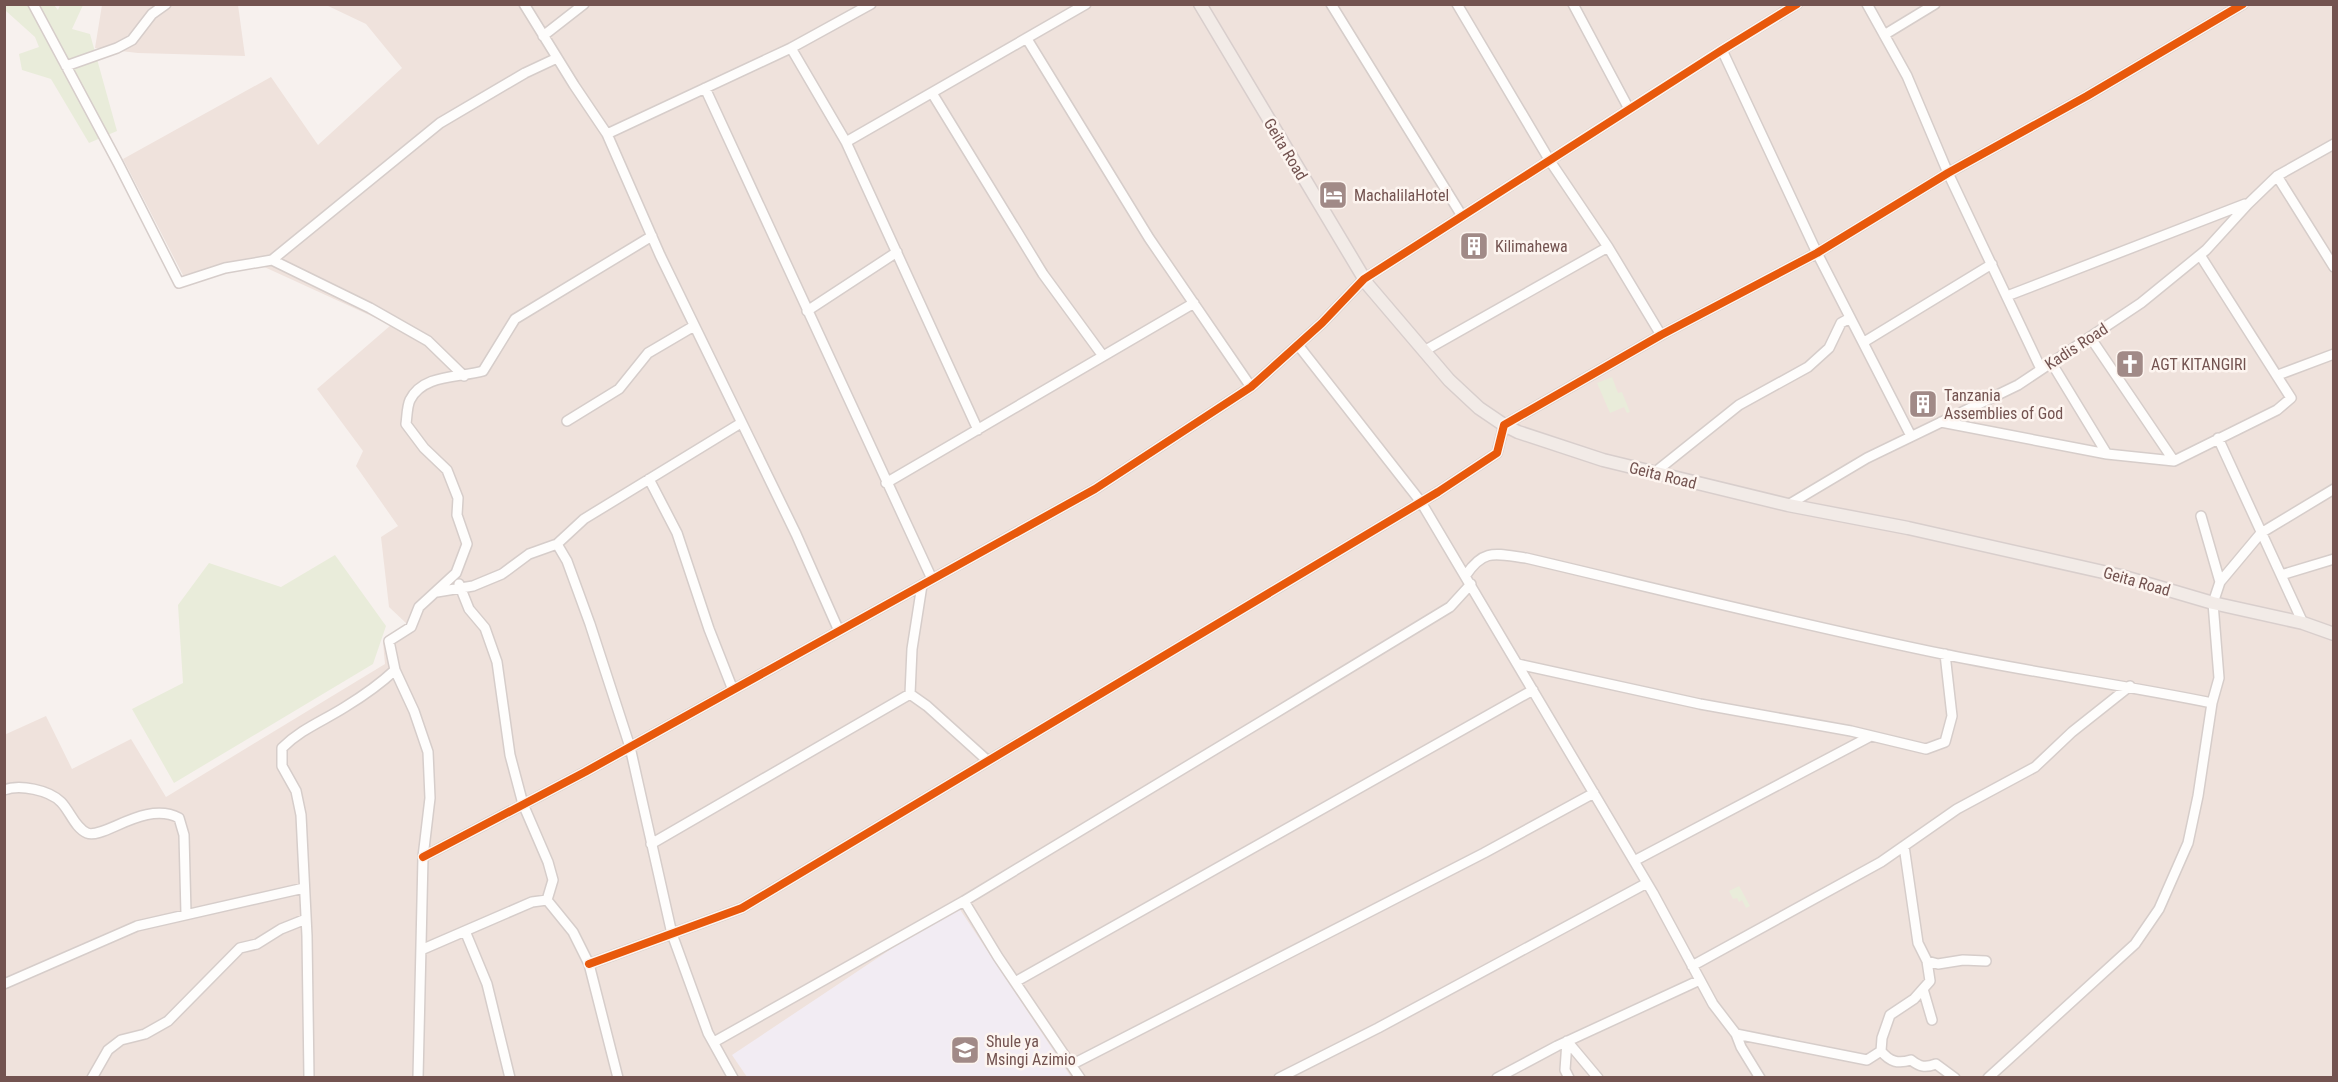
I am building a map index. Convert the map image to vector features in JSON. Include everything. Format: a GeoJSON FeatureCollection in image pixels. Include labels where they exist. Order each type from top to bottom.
{"type":"FeatureCollection","features":[{"type":"Feature","properties":{"kind":"main road","name":"Geita Road"},"geometry":{"type":"LineString","coordinates":[[1200,4],[1364,279],[1449,380],[1479,408],[1504,425],[1518,432],[1603,460],[1654,473],[1788,505],[1908,528],[2121,576],[2213,603],[2302,623],[2334,634]]}},
{"type":"Feature","properties":{"kind":"street"},"geometry":{"type":"LineString","coordinates":[[33,4],[179,283],[225,268],[272,260],[440,123],[525,73],[557,58]]}},
{"type":"Feature","properties":{"kind":"street"},"geometry":{"type":"LineString","coordinates":[[66,66],[117,48],[132,40],[152,14],[166,4]]}},
{"type":"Feature","properties":{"kind":"street"},"geometry":{"type":"LineString","coordinates":[[524,4],[607,134],[694,326],[796,534],[839,631]]}},
{"type":"Feature","properties":{"kind":"street"},"geometry":{"type":"LineString","coordinates":[[543,36],[584,4]]}},
{"type":"Feature","properties":{"kind":"street"},"geometry":{"type":"LineString","coordinates":[[607,134],[791,48],[871,4]]}},
{"type":"Feature","properties":{"kind":"street"},"geometry":{"type":"LineString","coordinates":[[846,142],[1086,4]]}},
{"type":"Feature","properties":{"kind":"street"},"geometry":{"type":"LineString","coordinates":[[1331,4],[1462,216]]}},
{"type":"Feature","properties":{"kind":"street"},"geometry":{"type":"LineString","coordinates":[[1457,4],[1550,161],[1608,248],[1661,335]]}},
{"type":"Feature","properties":{"kind":"street"},"geometry":{"type":"LineString","coordinates":[[1573,4],[1629,109]]}},
{"type":"Feature","properties":{"kind":"street"},"geometry":{"type":"LineString","coordinates":[[423,857],[630,747],[1095,489],[1251,387],[1322,323],[1364,279],[1797,4]]}},
{"type":"Feature","properties":{"kind":"street"},"geometry":{"type":"LineString","coordinates":[[1867,4],[1907,76],[1948,173],[2041,369]]}},
{"type":"Feature","properties":{"kind":"street"},"geometry":{"type":"LineString","coordinates":[[1884,35],[1935,4]]}},
{"type":"Feature","properties":{"kind":"street"},"geometry":{"type":"LineString","coordinates":[[590,964],[742,908],[1421,502],[1497,453],[1504,425],[1661,335],[1817,253],[1948,173],[2087,96],[2243,4]]}},
{"type":"Feature","properties":{"kind":"street"},"geometry":{"type":"LineString","coordinates":[[1027,39],[1149,238],[1251,387]]}},
{"type":"Feature","properties":{"kind":"street"},"geometry":{"type":"LineString","coordinates":[[791,48],[846,142],[978,430]]}},
{"type":"Feature","properties":{"kind":"street"},"geometry":{"type":"LineString","coordinates":[[1722,50],[1817,253],[1911,436]]}},
{"type":"Feature","properties":{"kind":"street"},"geometry":{"type":"LineString","coordinates":[[705,88],[932,579]]}},
{"type":"Feature","properties":{"kind":"street"},"geometry":{"type":"LineString","coordinates":[[932,93],[1043,274],[1103,356]]}},
{"type":"Feature","properties":{"kind":"street","name":"Kadis Road"},"geometry":{"type":"LineString","coordinates":[[1788,505],[1867,458],[2018,385],[2141,303],[2200,255],[2277,176],[2334,144]]}},
{"type":"Feature","properties":{"kind":"street"},"geometry":{"type":"LineString","coordinates":[[2277,176],[2334,267]]}},
{"type":"Feature","properties":{"kind":"street"},"geometry":{"type":"LineString","coordinates":[[2007,296],[2248,204]]}},
{"type":"Feature","properties":{"kind":"street"},"geometry":{"type":"LineString","coordinates":[[418,1077],[423,857],[430,798],[428,752],[414,711],[395,670],[389,641],[411,627],[419,607],[456,573],[467,544],[457,515],[458,498],[447,470],[424,448],[406,424],[409,401],[420,387],[437,378],[464,376],[483,371],[515,319],[652,236]]}},
{"type":"Feature","properties":{"kind":"street"},"geometry":{"type":"LineString","coordinates":[[1424,351],[1608,248]]}},
{"type":"Feature","properties":{"kind":"street"},"geometry":{"type":"LineString","coordinates":[[807,311],[897,252]]}},
{"type":"Feature","properties":{"kind":"street"},"geometry":{"type":"LineString","coordinates":[[1941,422],[2107,454],[2174,461],[2277,410],[2291,398],[2200,255]]}},
{"type":"Feature","properties":{"kind":"street"},"geometry":{"type":"LineString","coordinates":[[272,260],[370,308],[428,341],[464,376]]}},
{"type":"Feature","properties":{"kind":"street"},"geometry":{"type":"LineString","coordinates":[[1864,342],[1992,264]]}},
{"type":"Feature","properties":{"kind":"street"},"geometry":{"type":"LineString","coordinates":[[886,483],[1194,303]]}},
{"type":"Feature","properties":{"kind":"street"},"geometry":{"type":"LineString","coordinates":[[1654,473],[1739,405],[1808,367],[1829,348],[1841,323],[1850,318]]}},
{"type":"Feature","properties":{"kind":"street"},"geometry":{"type":"LineString","coordinates":[[567,421],[619,389],[648,353],[694,326]]}},
{"type":"Feature","properties":{"kind":"street"},"geometry":{"type":"LineString","coordinates":[[2090,337],[2174,461]]}},
{"type":"Feature","properties":{"kind":"street"},"geometry":{"type":"LineString","coordinates":[[1298,345],[1421,502],[1647,883],[1713,1004],[1736,1034],[1741,1047],[1760,1077]]}},
{"type":"Feature","properties":{"kind":"street"},"geometry":{"type":"LineString","coordinates":[[2278,375],[2334,354]]}},
{"type":"Feature","properties":{"kind":"street"},"geometry":{"type":"LineString","coordinates":[[2050,363],[2107,454]]}},
{"type":"Feature","properties":{"kind":"street"},"geometry":{"type":"LineString","coordinates":[[434,593],[473,586],[502,574],[529,554],[557,544],[585,519],[741,423]]}},
{"type":"Feature","properties":{"kind":"street"},"geometry":{"type":"LineString","coordinates":[[2218,438],[2302,623]]}},
{"type":"Feature","properties":{"kind":"street"},"geometry":{"type":"LineString","coordinates":[[649,479],[677,533],[709,629],[733,690]]}},
{"type":"Feature","properties":{"kind":"street"},"geometry":{"type":"LineString","coordinates":[[1988,1077],[2135,944],[2159,909],[2188,843],[2198,796],[2212,703],[2219,678],[2213,603],[2220,582],[2262,533],[2334,489]]}},
{"type":"Feature","properties":{"kind":"street"},"geometry":{"type":"LineString","coordinates":[[2201,516],[2220,582]]}},
{"type":"Feature","properties":{"kind":"street"},"geometry":{"type":"LineString","coordinates":[[557,544],[567,561],[590,624],[630,747],[672,934],[708,1033],[733,1077]]}},
{"type":"Feature","properties":{"kind":"street"},"geometry":{"type":"LineString","coordinates":[[714,1042],[964,901],[1450,607],[1468,579],[1476,560],[1494,554],[1526,558],[1945,654],[2047,675],[2130,686],[2212,703]]}},
{"type":"Feature","properties":{"kind":"street"},"geometry":{"type":"LineString","coordinates":[[2281,575],[2334,559]]}},
{"type":"Feature","properties":{"kind":"street"},"geometry":{"type":"LineString","coordinates":[[456,573],[469,609],[485,628],[497,662],[510,755],[523,804],[548,862],[553,880],[547,900]]}},
{"type":"Feature","properties":{"kind":"street"},"geometry":{"type":"LineString","coordinates":[[910,694],[912,650],[922,585]]}},
{"type":"Feature","properties":{"kind":"street"},"geometry":{"type":"LineString","coordinates":[[1518,664],[1700,704],[1871,736],[1926,749],[1945,742],[1952,716],[1945,654]]}},
{"type":"Feature","properties":{"kind":"street"},"geometry":{"type":"LineString","coordinates":[[309,1077],[306,918],[301,815],[296,790],[282,766],[282,748],[297,734],[345,707],[395,670]]}},
{"type":"Feature","properties":{"kind":"street"},"geometry":{"type":"LineString","coordinates":[[1692,966],[1881,862],[1957,809],[2036,767],[2072,732],[2130,686]]}},
{"type":"Feature","properties":{"kind":"street"},"geometry":{"type":"LineString","coordinates":[[1015,982],[1533,690]]}},
{"type":"Feature","properties":{"kind":"street"},"geometry":{"type":"LineString","coordinates":[[910,694],[927,706],[988,761]]}},
{"type":"Feature","properties":{"kind":"street"},"geometry":{"type":"LineString","coordinates":[[651,844],[910,694]]}},
{"type":"Feature","properties":{"kind":"street"},"geometry":{"type":"LineString","coordinates":[[1634,861],[1871,736]]}},
{"type":"Feature","properties":{"kind":"street"},"geometry":{"type":"LineString","coordinates":[[4,790],[24,788],[42,792],[60,801],[76,823],[93,835],[129,819],[154,813],[170,813],[179,818],[184,835],[186,858],[186,914]]}},
{"type":"Feature","properties":{"kind":"street"},"geometry":{"type":"LineString","coordinates":[[1071,1065],[1484,853],[1594,793]]}},
{"type":"Feature","properties":{"kind":"street"},"geometry":{"type":"LineString","coordinates":[[1904,846],[1918,943],[1926,961],[1930,981],[1914,999],[1890,1015],[1882,1038],[1881,1051],[1888,1060],[1901,1063],[1911,1059],[1918,1066],[1928,1067],[1936,1064],[1955,1077]]}},
{"type":"Feature","properties":{"kind":"street"},"geometry":{"type":"LineString","coordinates":[[1279,1077],[1378,1028],[1647,883]]}},
{"type":"Feature","properties":{"kind":"street"},"geometry":{"type":"LineString","coordinates":[[4,984],[137,926],[304,888]]}},
{"type":"Feature","properties":{"kind":"street"},"geometry":{"type":"LineString","coordinates":[[421,950],[532,902],[547,900]]}},
{"type":"Feature","properties":{"kind":"street"},"geometry":{"type":"LineString","coordinates":[[547,900],[573,932],[590,964],[609,1033],[618,1077]]}},
{"type":"Feature","properties":{"kind":"street"},"geometry":{"type":"LineString","coordinates":[[964,901],[1015,982],[1080,1077]]}},
{"type":"Feature","properties":{"kind":"street"},"geometry":{"type":"LineString","coordinates":[[92,1077],[108,1050],[121,1040],[145,1034],[168,1021],[240,948],[257,944],[281,929],[306,918]]}},
{"type":"Feature","properties":{"kind":"street"},"geometry":{"type":"LineString","coordinates":[[465,931],[487,984],[510,1077]]}},
{"type":"Feature","properties":{"kind":"street"},"geometry":{"type":"LineString","coordinates":[[1926,961],[1938,964],[1963,960],[1986,961]]}},
{"type":"Feature","properties":{"kind":"street"},"geometry":{"type":"LineString","coordinates":[[1497,1077],[1567,1041],[1700,980]]}},
{"type":"Feature","properties":{"kind":"street"},"geometry":{"type":"LineString","coordinates":[[1923,989],[1932,1020]]}},
{"type":"Feature","properties":{"kind":"street"},"geometry":{"type":"LineString","coordinates":[[1736,1034],[1867,1060],[1881,1051]]}},
{"type":"Feature","properties":{"kind":"street"},"geometry":{"type":"LineString","coordinates":[[1567,1041],[1564,1070],[1569,1077]]}},
{"type":"Feature","properties":{"kind":"street"},"geometry":{"type":"LineString","coordinates":[[1567,1041],[1598,1077]]}},
{"type":"Feature","properties":{"kind":"shaded area"},"geometry":{"type":"Polygon","coordinates":[[[102,5],[238,5],[245,56],[138,53],[95,48],[102,5]]]}},
{"type":"Feature","properties":{"kind":"shaded area"},"geometry":{"type":"Polygon","coordinates":[[[326,5],[2333,5],[2333,1077],[5,1077],[4,735],[46,716],[72,769],[131,739],[166,797],[385,664],[383,642],[407,624],[389,607],[381,537],[398,526],[356,466],[363,451],[317,389],[391,325],[260,265],[187,283],[123,159],[271,77],[318,145],[402,68],[366,24],[326,5]]]}},
{"type":"Feature","properties":{"kind":"shaded area"},"geometry":{"type":"Polygon","coordinates":[[[957,905],[1071,1077],[747,1077],[732,1055],[957,905]]]}},
{"type":"Feature","properties":{"kind":"green space"},"geometry":{"type":"Polygon","coordinates":[[[5,5],[54,5],[58,10],[60,5],[83,5],[72,29],[90,34],[117,131],[89,143],[51,79],[22,70],[19,54],[39,47],[35,37],[6,11],[5,5]]]}},
{"type":"Feature","properties":{"kind":"green space"},"geometry":{"type":"Polygon","coordinates":[[[1612,377],[1618,393],[1622,392],[1630,412],[1627,413],[1624,407],[1610,413],[1597,383],[1612,377]]]}},
{"type":"Feature","properties":{"kind":"green space"},"geometry":{"type":"Polygon","coordinates":[[[335,555],[386,626],[373,664],[174,783],[132,709],[183,683],[178,605],[209,563],[281,587],[335,555]]]}},
{"type":"Feature","properties":{"kind":"green space"},"geometry":{"type":"Polygon","coordinates":[[[1739,886],[1750,906],[1746,908],[1742,900],[1739,902],[1737,898],[1733,899],[1729,891],[1739,886]]]}},
{"type":"Feature","properties":{"kind":"cycle path"},"geometry":{"type":"LineString","coordinates":[[423,857],[585,772],[1095,489],[1251,387],[1322,323],[1364,279],[1797,4]]}},
{"type":"Feature","properties":{"kind":"cycle path"},"geometry":{"type":"LineString","coordinates":[[589,964],[742,908],[1438,492],[1497,453],[1504,425],[1661,335],[1817,253],[1948,173],[2087,96],[2243,4]]}},
{"type":"Feature","properties":{"kind":"place","name":"MachalilaHotel"},"geometry":{"type":"Point","coordinates":[1333,195]}},
{"type":"Feature","properties":{"kind":"place","name":"Kilimahewa"},"geometry":{"type":"Point","coordinates":[1474,246]}},
{"type":"Feature","properties":{"kind":"place","name":"AGT KITANGIRI"},"geometry":{"type":"Point","coordinates":[2130,364]}},
{"type":"Feature","properties":{"kind":"place","name":"Tanzania Assemblies of God"},"geometry":{"type":"Point","coordinates":[1923,404]}},
{"type":"Feature","properties":{"kind":"place","name":"Shule ya Msingi Azimio"},"geometry":{"type":"Point","coordinates":[965,1050]}}]}
